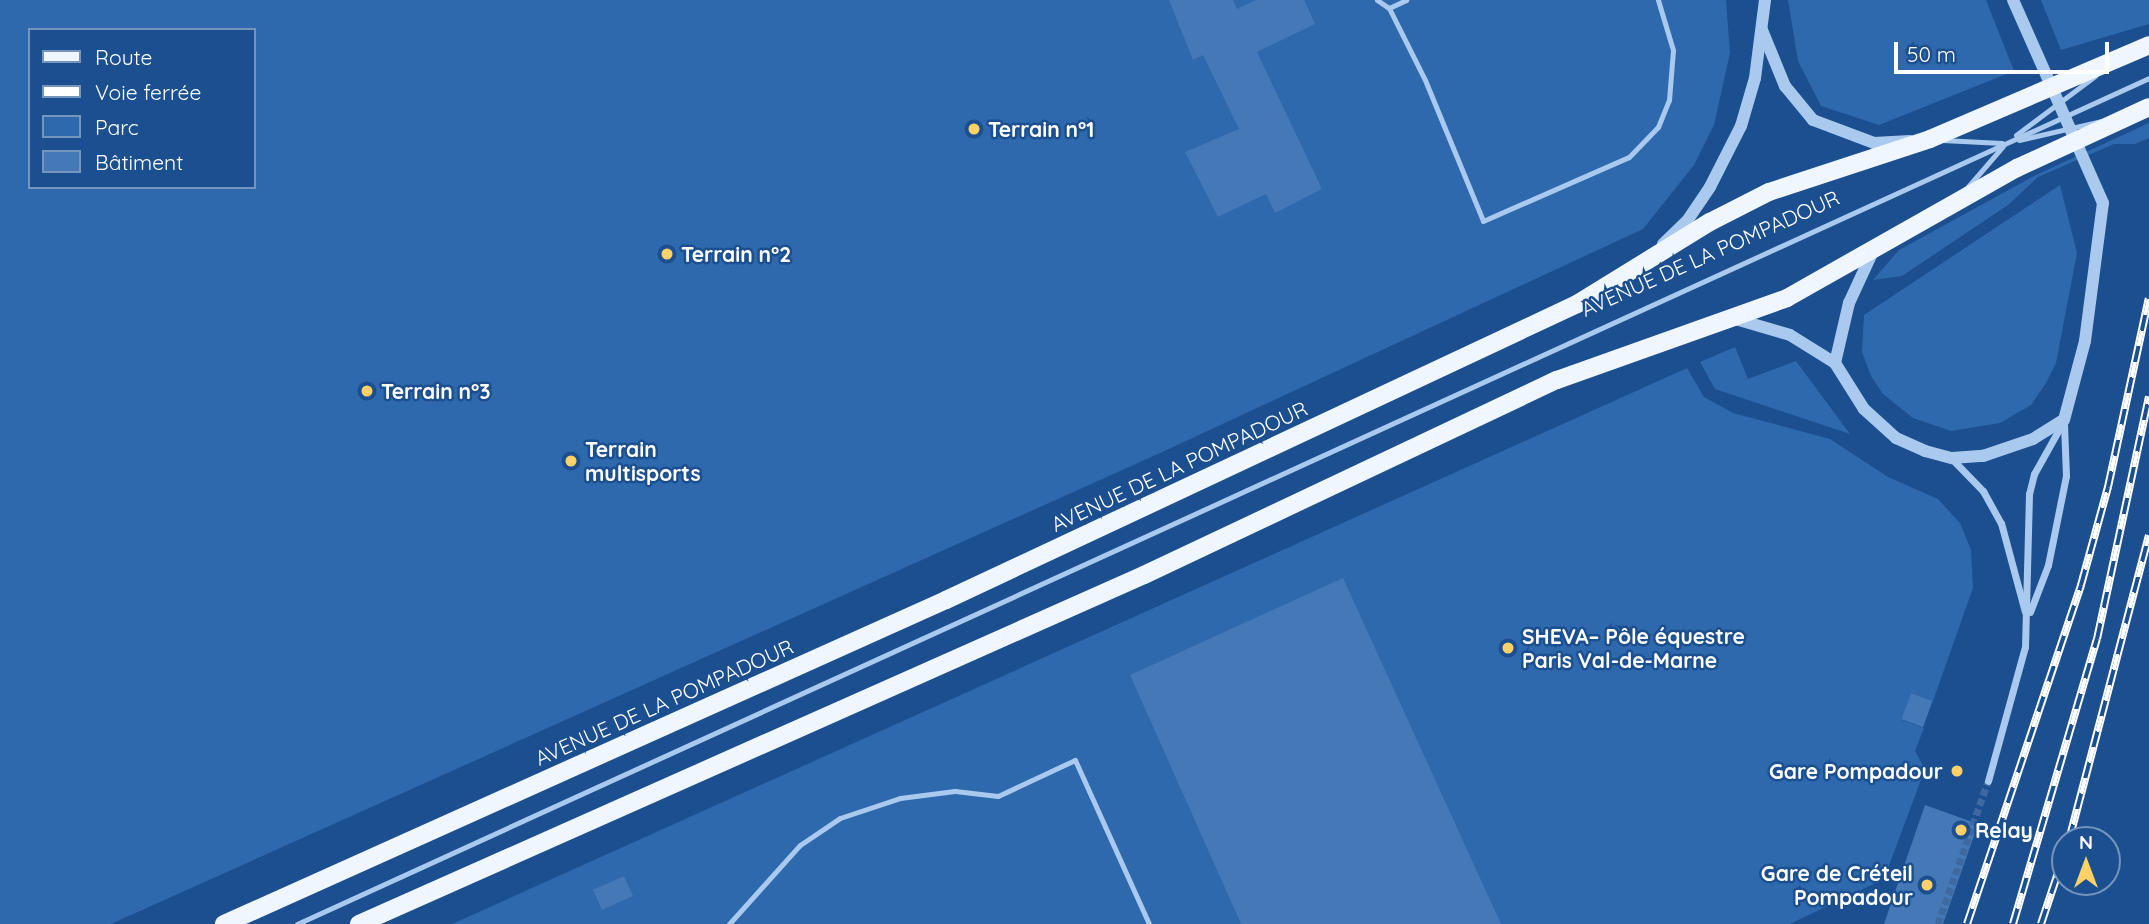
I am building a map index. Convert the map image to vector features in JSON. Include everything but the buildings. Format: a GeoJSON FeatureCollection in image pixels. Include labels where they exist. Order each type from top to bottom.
{"type":"FeatureCollection","features":[{"type":"Feature","properties":{"kind":"main road","name":"AVENUE DE LA POMPADOUR"},"geometry":{"type":"LineString","coordinates":[[224,924],[958,594],[1577,304],[1769,192],[1930,139],[2149,45]]}},
{"type":"Feature","properties":{"kind":"main road"},"geometry":{"type":"LineString","coordinates":[[359,924],[1131,580],[1557,380],[1787,298],[2017,168],[2144,110]]}},
{"type":"Feature","properties":{"kind":"street"},"geometry":{"type":"LineString","coordinates":[[1639,266],[1687,221],[1710,187],[1741,126],[1755,78],[1765,0]]}},
{"type":"Feature","properties":{"kind":"street"},"geometry":{"type":"LineString","coordinates":[[1988,781],[2025,647],[2029,494],[2034,474],[2064,420],[2085,341],[2103,203],[2013,0]]}},
{"type":"Feature","properties":{"kind":"street"},"geometry":{"type":"LineString","coordinates":[[1762,30],[1785,86],[1813,120],[1874,144],[1930,139]]}},
{"type":"Feature","properties":{"kind":"street"},"geometry":{"type":"LineString","coordinates":[[1835,363],[1849,303],[1873,251]]}},
{"type":"Feature","properties":{"kind":"street"},"geometry":{"type":"LineString","coordinates":[[1732,318],[1790,335],[1835,363],[1864,409],[1896,438],[1952,458],[1983,491],[2001,523],[2027,620]]}},
{"type":"Feature","properties":{"kind":"street"},"geometry":{"type":"LineString","coordinates":[[1952,458],[2005,450],[2064,420]]}},
{"type":"Feature","properties":{"kind":"street"},"geometry":{"type":"LineString","coordinates":[[2027,620],[2048,565],[2066,476],[2064,420]]}},
{"type":"Feature","properties":{"kind":"lane"},"geometry":{"type":"LineString","coordinates":[[1377,0],[1390,8],[1483,221],[1629,157],[1658,127],[1669,100],[1674,50],[1658,0]]}},
{"type":"Feature","properties":{"kind":"lane"},"geometry":{"type":"LineString","coordinates":[[1390,8],[1406,0]]}},
{"type":"Feature","properties":{"kind":"lane"},"geometry":{"type":"LineString","coordinates":[[1951,206],[2005,143],[2117,60]]}},
{"type":"Feature","properties":{"kind":"lane","name":"AVENUE DE LA POMPADOUR"},"geometry":{"type":"LineString","coordinates":[[297,924],[2149,78]]}},
{"type":"Feature","properties":{"kind":"lane"},"geometry":{"type":"LineString","coordinates":[[1930,139],[2005,143],[2144,110]]}},
{"type":"Feature","properties":{"kind":"lane"},"geometry":{"type":"LineString","coordinates":[[729,924],[800,845],[840,818],[900,798],[955,791],[998,796],[1075,760],[1149,924]]}},
{"type":"Feature","properties":{"kind":"green space","name":"Terrain multisports"},"geometry":{"type":"Polygon","coordinates":[[[0,0],[1726,0],[1730,53],[1714,125],[1694,165],[1643,229],[1158,454],[111,924],[0,924],[0,0]]]}},
{"type":"Feature","properties":{"kind":"green space"},"geometry":{"type":"Polygon","coordinates":[[[1788,0],[1986,0],[2014,71],[1879,125],[1821,106],[1798,61],[1788,0]]]}},
{"type":"Feature","properties":{"kind":"green space"},"geometry":{"type":"Polygon","coordinates":[[[2041,0],[2149,0],[2149,24],[2061,50],[2041,0]]]}},
{"type":"Feature","properties":{"kind":"green space"},"geometry":{"type":"Polygon","coordinates":[[[2149,123],[2149,138],[2135,144],[2114,144],[2038,177],[2008,205],[1902,276],[1873,280],[1899,250],[2036,175],[2149,123]]]}},
{"type":"Feature","properties":{"kind":"green space"},"geometry":{"type":"Polygon","coordinates":[[[2060,185],[2077,253],[2056,363],[2046,383],[2031,405],[2000,423],[1951,431],[1913,418],[1883,394],[1871,376],[1862,352],[1864,315],[2060,185]]]}},
{"type":"Feature","properties":{"kind":"green space"},"geometry":{"type":"Polygon","coordinates":[[[1735,347],[1748,379],[1796,361],[1850,434],[1715,389],[1700,362],[1735,347]]]}},
{"type":"Feature","properties":{"kind":"green space","name":"SHEVA– Pôle équestre Paris Val-de-Marne"},"geometry":{"type":"Polygon","coordinates":[[[1687,368],[1704,397],[1733,413],[1830,439],[1888,477],[1938,499],[1960,523],[1971,550],[1973,588],[1933,701],[1911,693],[1902,720],[1924,728],[1915,751],[1925,769],[1884,879],[1790,924],[452,924],[1687,368]]]}},
{"type":"Feature","properties":{"kind":"tunnel"},"geometry":{"type":"LineString","coordinates":[[1938,924],[1988,781]]}},
{"type":"Feature","properties":{"kind":"railway"},"geometry":{"type":"LineString","coordinates":[[1967,924],[2081,585],[2108,487],[2149,298]]}},
{"type":"Feature","properties":{"kind":"railway"},"geometry":{"type":"LineString","coordinates":[[2013,924],[2097,639],[2149,397]]}},
{"type":"Feature","properties":{"kind":"railway"},"geometry":{"type":"LineString","coordinates":[[2073,826],[2149,535]]}},
{"type":"Feature","properties":{"kind":"railway"},"geometry":{"type":"LineString","coordinates":[[2041,924],[2051,894]]}},
{"type":"Feature","properties":{"kind":"place","name":"Terrain n°1"},"geometry":{"type":"Point","coordinates":[974,129]}},
{"type":"Feature","properties":{"kind":"place","name":"Terrain n°2"},"geometry":{"type":"Point","coordinates":[667,254]}},
{"type":"Feature","properties":{"kind":"place","name":"Terrain n°3"},"geometry":{"type":"Point","coordinates":[367,391]}},
{"type":"Feature","properties":{"kind":"place","name":"Terrain multisports"},"geometry":{"type":"Point","coordinates":[571,461]}},
{"type":"Feature","properties":{"kind":"place","name":"SHEVA– Pôle équestre Paris Val-de-Marne"},"geometry":{"type":"Point","coordinates":[1508,648]}},
{"type":"Feature","properties":{"kind":"place","name":"Gare Pompadour"},"geometry":{"type":"Point","coordinates":[1957,771]}},
{"type":"Feature","properties":{"kind":"place","name":"Relay"},"geometry":{"type":"Point","coordinates":[1961,830]}},
{"type":"Feature","properties":{"kind":"place","name":"Gare de Créteil Pompadour"},"geometry":{"type":"Point","coordinates":[1927,885]}}]}
